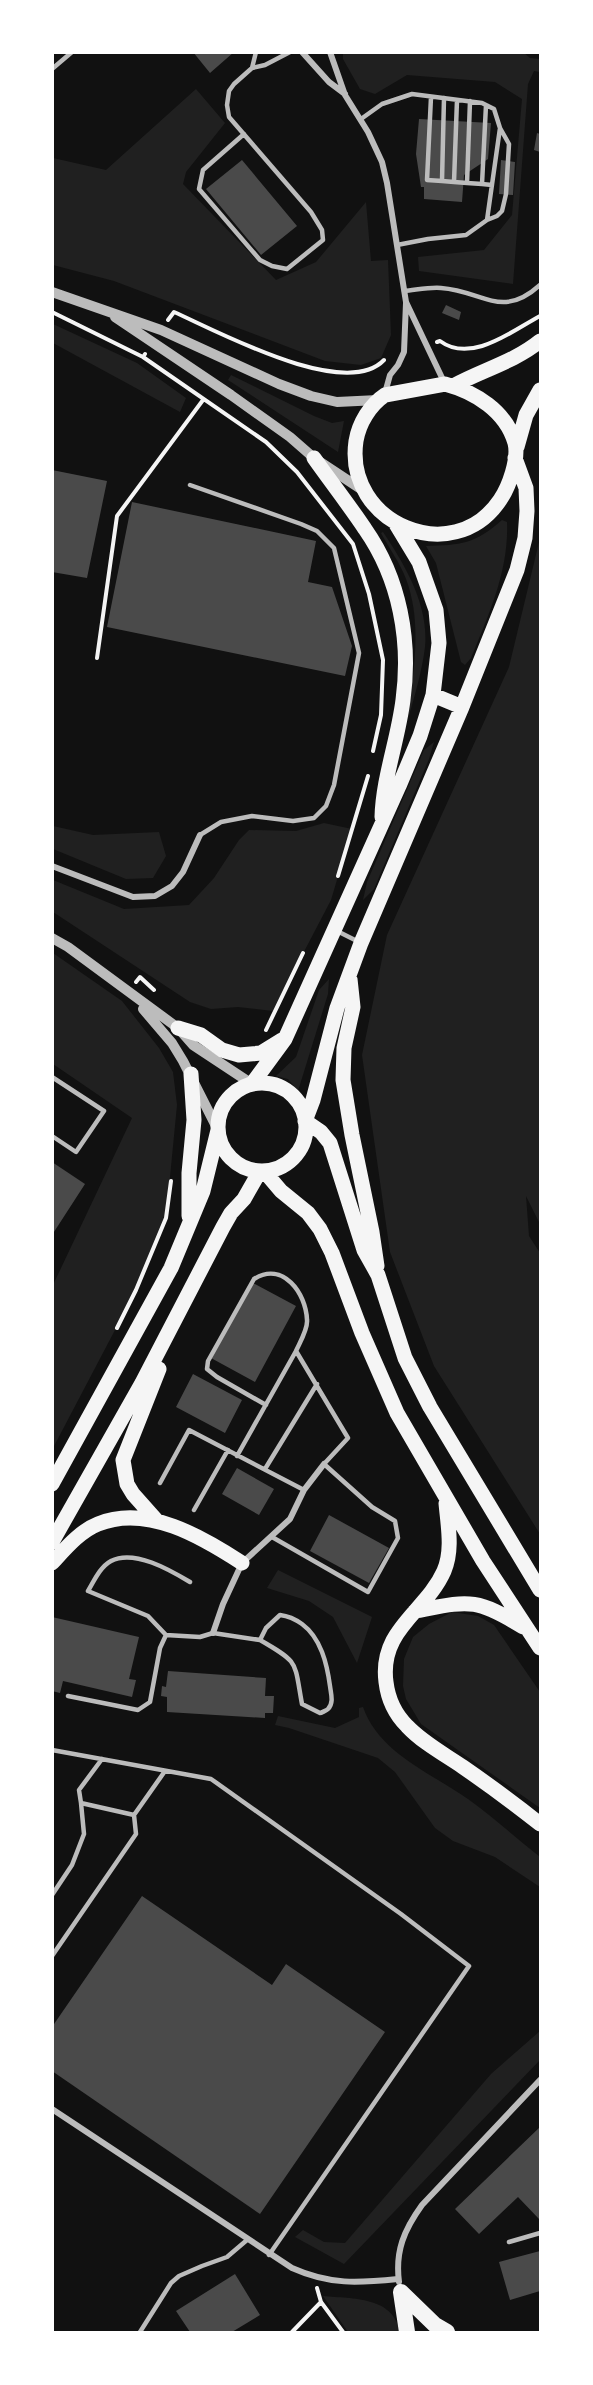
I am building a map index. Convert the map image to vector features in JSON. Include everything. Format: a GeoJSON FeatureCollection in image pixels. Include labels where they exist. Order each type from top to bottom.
{"type":"FeatureCollection","features":[{"type":"Feature","properties":{"kind":"highway"},"geometry":{"type":"LineString","coordinates":[[400,2285],[407,2332]]}},
{"type":"Feature","properties":{"kind":"highway"},"geometry":{"type":"LineString","coordinates":[[400,2285],[418,2311],[447,2332]]}},
{"type":"Feature","properties":{"kind":"main road"},"geometry":{"type":"LineString","coordinates":[[252,1084],[285,1039],[420,736],[433,695],[439,643],[436,610],[419,562],[396,524],[378,509],[364,491],[357,477],[357,434],[364,417],[381,397],[449,385],[518,357],[540,341]]}},
{"type":"Feature","properties":{"kind":"main road"},"geometry":{"type":"LineString","coordinates":[[218,1130],[223,1148],[228,1155],[244,1168],[262,1171],[283,1165],[294,1156],[303,1142],[305,1121],[313,1100],[337,1008],[361,943],[462,707],[508,594],[521,554],[526,525],[526,488],[509,427],[493,408],[449,385]]}},
{"type":"Feature","properties":{"kind":"main road"},"geometry":{"type":"LineString","coordinates":[[396,524],[424,534],[453,532],[472,525],[491,511],[502,497],[526,415],[540,390]]}},
{"type":"Feature","properties":{"kind":"main road"},"geometry":{"type":"LineString","coordinates":[[314,458],[366,530],[381,556],[395,591],[402,619],[406,675],[396,740],[383,794],[382,824]]}},
{"type":"Feature","properties":{"kind":"main road"},"geometry":{"type":"LineString","coordinates":[[433,695],[462,707]]}},
{"type":"Feature","properties":{"kind":"main road"},"geometry":{"type":"LineString","coordinates":[[350,975],[353,1007],[344,1048],[344,1080],[378,1275],[405,1358],[430,1407],[540,1590]]}},
{"type":"Feature","properties":{"kind":"main road"},"geometry":{"type":"LineString","coordinates":[[178,1028],[201,1035],[222,1050],[239,1055],[261,1053],[285,1039]]}},
{"type":"Feature","properties":{"kind":"main road"},"geometry":{"type":"LineString","coordinates":[[189,1222],[189,1173],[194,1120],[191,1074]]}},
{"type":"Feature","properties":{"kind":"main road"},"geometry":{"type":"LineString","coordinates":[[52,1484],[171,1268],[203,1191],[218,1130],[218,1121],[224,1104],[236,1091],[252,1084],[262,1083],[282,1088],[297,1102],[305,1121],[321,1132],[330,1143],[364,1250],[378,1275]]}},
{"type":"Feature","properties":{"kind":"main road"},"geometry":{"type":"LineString","coordinates":[[52,1542],[187,1299],[223,1227],[231,1213],[244,1200],[262,1171]]}},
{"type":"Feature","properties":{"kind":"main road"},"geometry":{"type":"LineString","coordinates":[[262,1171],[281,1191],[308,1213],[320,1229],[397,1413],[445,1497],[540,1648]]}},
{"type":"Feature","properties":{"kind":"main road"},"geometry":{"type":"LineString","coordinates":[[157,1521],[127,1484],[123,1460],[187,1299]]}},
{"type":"Feature","properties":{"kind":"main road"},"geometry":{"type":"LineString","coordinates":[[445,1497],[449,1532],[447,1563],[442,1574],[397,1632],[387,1655],[385,1678],[387,1690],[397,1715],[417,1736],[540,1824]]}},
{"type":"Feature","properties":{"kind":"main road"},"geometry":{"type":"LineString","coordinates":[[52,1563],[70,1544],[98,1524],[124,1519],[157,1521],[186,1531],[242,1563]]}},
{"type":"Feature","properties":{"kind":"main road"},"geometry":{"type":"LineString","coordinates":[[415,1611],[466,1602],[495,1610],[528,1630]]}},
{"type":"Feature","properties":{"kind":"street"},"geometry":{"type":"LineString","coordinates":[[302,52],[329,82],[345,95]]}},
{"type":"Feature","properties":{"kind":"street"},"geometry":{"type":"LineString","coordinates":[[52,292],[162,330],[279,384],[319,398],[337,402],[381,397],[390,375],[398,366],[404,352],[406,302],[382,162],[361,119],[345,95],[330,52]]}},
{"type":"Feature","properties":{"kind":"street"},"geometry":{"type":"LineString","coordinates":[[406,302],[449,385]]}},
{"type":"Feature","properties":{"kind":"street"},"geometry":{"type":"LineString","coordinates":[[105,310],[152,344],[249,407],[314,458],[364,491]]}},
{"type":"Feature","properties":{"kind":"street"},"geometry":{"type":"LineString","coordinates":[[52,866],[133,897],[155,896],[172,886],[183,872],[200,835]]}},
{"type":"Feature","properties":{"kind":"street"},"geometry":{"type":"LineString","coordinates":[[52,938],[68,947],[178,1028],[193,1045],[252,1084]]}},
{"type":"Feature","properties":{"kind":"street"},"geometry":{"type":"LineString","coordinates":[[128,993],[172,1043],[191,1074],[218,1130]]}},
{"type":"Feature","properties":{"kind":"street"},"geometry":{"type":"LineString","coordinates":[[213,1633],[223,1604],[242,1563],[290,1519],[304,1490],[324,1464]]}},
{"type":"Feature","properties":{"kind":"street"},"geometry":{"type":"LineString","coordinates":[[52,2109],[270,2255],[315,2278],[352,2283],[400,2285],[399,2249],[410,2221],[422,2205],[540,2080]]}},
{"type":"Feature","properties":{"kind":"lane"},"geometry":{"type":"LineString","coordinates":[[52,69],[72,52]]}},
{"type":"Feature","properties":{"kind":"lane"},"geometry":{"type":"LineString","coordinates":[[244,134],[203,170],[199,189],[261,260],[272,266],[287,269],[323,240],[322,230],[244,134],[229,117],[227,105],[229,91],[252,68],[256,52]]}},
{"type":"Feature","properties":{"kind":"lane"},"geometry":{"type":"LineString","coordinates":[[252,68],[265,65],[290,52]]}},
{"type":"Feature","properties":{"kind":"lane"},"geometry":{"type":"LineString","coordinates":[[361,119],[382,104],[412,94],[470,101],[494,109],[500,128],[509,144],[506,194],[502,211],[497,216],[487,220],[466,235],[397,245]]}},
{"type":"Feature","properties":{"kind":"lane"},"geometry":{"type":"LineString","coordinates":[[431,97],[427,180],[492,185]]}},
{"type":"Feature","properties":{"kind":"lane"},"geometry":{"type":"LineString","coordinates":[[442,181],[444,98]]}},
{"type":"Feature","properties":{"kind":"lane"},"geometry":{"type":"LineString","coordinates":[[454,182],[457,100]]}},
{"type":"Feature","properties":{"kind":"lane"},"geometry":{"type":"LineString","coordinates":[[467,183],[470,101]]}},
{"type":"Feature","properties":{"kind":"lane"},"geometry":{"type":"LineString","coordinates":[[482,184],[486,105]]}},
{"type":"Feature","properties":{"kind":"lane"},"geometry":{"type":"LineString","coordinates":[[487,220],[500,128]]}},
{"type":"Feature","properties":{"kind":"lane"},"geometry":{"type":"LineString","coordinates":[[404,291],[439,288],[464,291],[492,302],[516,302],[540,285]]}},
{"type":"Feature","properties":{"kind":"lane"},"geometry":{"type":"LineString","coordinates":[[190,485],[317,531],[334,548],[359,653],[334,785],[326,806],[314,818],[293,821],[252,816],[221,822],[200,835]]}},
{"type":"Feature","properties":{"kind":"lane"},"geometry":{"type":"LineString","coordinates":[[335,929],[361,943]]}},
{"type":"Feature","properties":{"kind":"lane"},"geometry":{"type":"LineString","coordinates":[[52,1077],[104,1111],[76,1152],[52,1136]]}},
{"type":"Feature","properties":{"kind":"lane"},"geometry":{"type":"LineString","coordinates":[[237,1456],[266,1406],[296,1351],[308,1322],[296,1284],[276,1274],[262,1274],[254,1279],[208,1361],[207,1369],[266,1406]]}},
{"type":"Feature","properties":{"kind":"lane"},"geometry":{"type":"LineString","coordinates":[[273,1537],[368,1592],[399,1538],[395,1521],[372,1508],[324,1464],[348,1438],[296,1351]]}},
{"type":"Feature","properties":{"kind":"lane"},"geometry":{"type":"LineString","coordinates":[[265,1469],[317,1384]]}},
{"type":"Feature","properties":{"kind":"lane"},"geometry":{"type":"LineString","coordinates":[[160,1483],[189,1430],[304,1490]]}},
{"type":"Feature","properties":{"kind":"lane"},"geometry":{"type":"LineString","coordinates":[[194,1510],[228,1450]]}},
{"type":"Feature","properties":{"kind":"lane"},"geometry":{"type":"LineString","coordinates":[[190,1582],[139,1557],[111,1561],[98,1573],[88,1592],[148,1616],[166,1635],[200,1637],[213,1633],[260,1640],[292,1661],[297,1671],[302,1704],[320,1713],[328,1710],[332,1702],[328,1671],[324,1654],[312,1634],[302,1624],[280,1615],[266,1629],[260,1640]]}},
{"type":"Feature","properties":{"kind":"lane"},"geometry":{"type":"LineString","coordinates":[[68,1695],[138,1710],[150,1702],[160,1648],[166,1635]]}},
{"type":"Feature","properties":{"kind":"lane"},"geometry":{"type":"LineString","coordinates":[[52,1750],[212,1779],[401,1914],[469,1966],[270,2255]]}},
{"type":"Feature","properties":{"kind":"lane"},"geometry":{"type":"LineString","coordinates":[[52,1894],[72,1864],[84,1834],[79,1790],[102,1759]]}},
{"type":"Feature","properties":{"kind":"lane"},"geometry":{"type":"LineString","coordinates":[[52,1956],[136,1834],[134,1815],[165,1771]]}},
{"type":"Feature","properties":{"kind":"lane"},"geometry":{"type":"LineString","coordinates":[[81,1803],[134,1815]]}},
{"type":"Feature","properties":{"kind":"lane"},"geometry":{"type":"LineString","coordinates":[[509,2242],[540,2233]]}},
{"type":"Feature","properties":{"kind":"lane"},"geometry":{"type":"LineString","coordinates":[[140,2332],[171,2283],[187,2273],[227,2257],[247,2240]]}},
{"type":"Feature","properties":{"kind":"path"},"geometry":{"type":"LineString","coordinates":[[52,312],[143,357],[266,442],[297,472],[353,544],[369,594],[383,660],[381,715],[372,757]]}},
{"type":"Feature","properties":{"kind":"path"},"geometry":{"type":"LineString","coordinates":[[162,330],[174,312],[290,362],[329,372],[361,372],[379,366],[385,359]]}},
{"type":"Feature","properties":{"kind":"path"},"geometry":{"type":"LineString","coordinates":[[428,345],[440,341],[454,349],[474,348],[496,340],[540,316]]}},
{"type":"Feature","properties":{"kind":"path"},"geometry":{"type":"LineString","coordinates":[[143,357],[152,344]]}},
{"type":"Feature","properties":{"kind":"path"},"geometry":{"type":"LineString","coordinates":[[97,658],[117,516],[203,400]]}},
{"type":"Feature","properties":{"kind":"path"},"geometry":{"type":"LineString","coordinates":[[337,880],[370,767]]}},
{"type":"Feature","properties":{"kind":"path"},"geometry":{"type":"LineString","coordinates":[[262,1034],[268,1027],[273,1011],[305,950]]}},
{"type":"Feature","properties":{"kind":"path"},"geometry":{"type":"LineString","coordinates":[[128,993],[140,977],[160,995]]}},
{"type":"Feature","properties":{"kind":"path"},"geometry":{"type":"LineString","coordinates":[[115,1330],[136,1290],[166,1218],[171,1177]]}},
{"type":"Feature","properties":{"kind":"path"},"geometry":{"type":"LineString","coordinates":[[315,2278],[321,2302],[343,2332]]}},
{"type":"Feature","properties":{"kind":"path"},"geometry":{"type":"LineString","coordinates":[[292,2332],[321,2302]]}},
{"type":"Feature","properties":{"kind":"shaded area"},"geometry":{"type":"Polygon","coordinates":[[[523,52],[530,58],[540,59],[540,72],[534,71],[528,84],[513,284],[419,271],[418,257],[484,250],[512,215],[522,99],[495,82],[407,75],[375,94],[360,89],[343,59],[343,53],[523,52]]]}},
{"type":"Feature","properties":{"kind":"shaded area"},"geometry":{"type":"Polygon","coordinates":[[[196,89],[225,123],[186,172],[183,184],[276,280],[316,262],[366,202],[371,261],[388,260],[391,335],[381,358],[361,365],[325,361],[114,281],[53,265],[53,158],[106,170],[196,89]]]}},
{"type":"Feature","properties":{"kind":"shaded area"},"geometry":{"type":"Polygon","coordinates":[[[53,324],[137,363],[186,398],[180,412],[53,343],[53,324]]]}},
{"type":"Feature","properties":{"kind":"shaded area"},"geometry":{"type":"Polygon","coordinates":[[[231,375],[314,416],[332,423],[344,421],[338,452],[228,380],[231,375]]]}},
{"type":"Feature","properties":{"kind":"shaded area"},"geometry":{"type":"Polygon","coordinates":[[[502,520],[507,522],[507,540],[501,575],[471,658],[465,665],[461,662],[436,563],[426,546],[467,542],[484,534],[502,520]]]}},
{"type":"Feature","properties":{"kind":"shaded area"},"geometry":{"type":"Polygon","coordinates":[[[383,532],[414,586],[423,616],[424,656],[408,719],[414,666],[414,613],[406,579],[381,533],[383,532]]]}},
{"type":"Feature","properties":{"kind":"shaded area"},"geometry":{"type":"Polygon","coordinates":[[[540,538],[540,1224],[526,1196],[529,1236],[540,1253],[540,1534],[434,1366],[390,1252],[362,1055],[387,935],[509,667],[540,538]]]}},
{"type":"Feature","properties":{"kind":"shaded area"},"geometry":{"type":"Polygon","coordinates":[[[434,742],[374,889],[363,900],[367,882],[424,750],[434,742]]]}},
{"type":"Feature","properties":{"kind":"shaded area"},"geometry":{"type":"Polygon","coordinates":[[[324,823],[352,829],[331,900],[273,1011],[238,1007],[211,1009],[190,1002],[53,912],[53,880],[124,909],[189,905],[214,878],[239,840],[249,830],[296,831],[324,823]]]}},
{"type":"Feature","properties":{"kind":"shaded area"},"geometry":{"type":"Polygon","coordinates":[[[53,826],[93,835],[159,832],[166,856],[153,878],[126,879],[53,849],[53,826]]]}},
{"type":"Feature","properties":{"kind":"shaded area"},"geometry":{"type":"Polygon","coordinates":[[[53,953],[122,1001],[159,1048],[173,1072],[177,1105],[166,1218],[136,1290],[53,1448],[53,1285],[132,1118],[53,1064],[53,953]]]}},
{"type":"Feature","properties":{"kind":"shaded area"},"geometry":{"type":"Polygon","coordinates":[[[329,979],[328,994],[298,1091],[288,1079],[276,1076],[296,1057],[319,990],[329,979]]]}},
{"type":"Feature","properties":{"kind":"shaded area"},"geometry":{"type":"Polygon","coordinates":[[[278,1570],[372,1617],[357,1663],[333,1617],[309,1601],[267,1588],[278,1570]]]}},
{"type":"Feature","properties":{"kind":"shaded area"},"geometry":{"type":"Polygon","coordinates":[[[452,1612],[478,1616],[494,1625],[540,1692],[540,1808],[421,1724],[406,1699],[403,1686],[404,1659],[413,1637],[429,1624],[452,1612]]]}},
{"type":"Feature","properties":{"kind":"shaded area"},"geometry":{"type":"Polygon","coordinates":[[[363,1707],[381,1737],[393,1749],[468,1799],[540,1857],[540,1887],[495,1857],[453,1841],[435,1828],[395,1772],[378,1758],[275,1725],[278,1716],[335,1728],[359,1717],[359,1708],[363,1707]]]}},
{"type":"Feature","properties":{"kind":"shaded area"},"geometry":{"type":"Polygon","coordinates":[[[540,2031],[540,2060],[344,2264],[295,2237],[303,2230],[324,2242],[345,2243],[491,2074],[540,2031]]]}},
{"type":"Feature","properties":{"kind":"shaded area"},"geometry":{"type":"Polygon","coordinates":[[[323,2296],[359,2299],[380,2306],[396,2320],[400,2332],[348,2332],[323,2296]]]}},
{"type":"Feature","properties":{"kind":"building"},"geometry":{"type":"Polygon","coordinates":[[[193,52],[234,52],[210,73],[193,52]]]}},
{"type":"Feature","properties":{"kind":"building"},"geometry":{"type":"Polygon","coordinates":[[[419,119],[491,123],[488,159],[464,175],[462,202],[424,199],[424,187],[421,187],[416,154],[419,119]]]}},
{"type":"Feature","properties":{"kind":"building"},"geometry":{"type":"Polygon","coordinates":[[[537,133],[540,134],[540,152],[534,150],[537,133]]]}},
{"type":"Feature","properties":{"kind":"building"},"geometry":{"type":"Polygon","coordinates":[[[242,160],[297,226],[261,255],[206,189],[242,160]]]}},
{"type":"Feature","properties":{"kind":"building"},"geometry":{"type":"Polygon","coordinates":[[[501,160],[515,162],[513,195],[499,194],[501,160]]]}},
{"type":"Feature","properties":{"kind":"building"},"geometry":{"type":"Polygon","coordinates":[[[446,305],[461,312],[459,320],[442,313],[446,305]]]}},
{"type":"Feature","properties":{"kind":"building"},"geometry":{"type":"Polygon","coordinates":[[[52,470],[107,481],[87,578],[52,572],[52,470]]]}},
{"type":"Feature","properties":{"kind":"building"},"geometry":{"type":"Polygon","coordinates":[[[132,502],[316,541],[308,582],[332,587],[352,646],[345,676],[107,627],[132,502]]]}},
{"type":"Feature","properties":{"kind":"building"},"geometry":{"type":"Polygon","coordinates":[[[52,1162],[85,1184],[52,1235],[52,1162]]]}},
{"type":"Feature","properties":{"kind":"building"},"geometry":{"type":"Polygon","coordinates":[[[251,1282],[296,1306],[255,1382],[211,1358],[251,1282]]]}},
{"type":"Feature","properties":{"kind":"building"},"geometry":{"type":"Polygon","coordinates":[[[193,1374],[242,1400],[225,1433],[176,1407],[193,1374]]]}},
{"type":"Feature","properties":{"kind":"building"},"geometry":{"type":"Polygon","coordinates":[[[237,1468],[274,1489],[259,1515],[222,1494],[237,1468]]]}},
{"type":"Feature","properties":{"kind":"building"},"geometry":{"type":"Polygon","coordinates":[[[329,1515],[389,1548],[369,1583],[310,1551],[329,1515]]]}},
{"type":"Feature","properties":{"kind":"building"},"geometry":{"type":"Polygon","coordinates":[[[52,1617],[139,1637],[129,1679],[136,1680],[132,1697],[63,1681],[60,1693],[52,1691],[52,1617]]]}},
{"type":"Feature","properties":{"kind":"building"},"geometry":{"type":"Polygon","coordinates":[[[168,1671],[266,1678],[265,1696],[274,1696],[273,1713],[265,1713],[265,1718],[167,1712],[167,1697],[161,1696],[162,1686],[166,1687],[168,1671]]]}},
{"type":"Feature","properties":{"kind":"building"},"geometry":{"type":"Polygon","coordinates":[[[142,1896],[272,1985],[286,1964],[385,2032],[260,2214],[52,2071],[52,2027],[142,1896]]]}},
{"type":"Feature","properties":{"kind":"building"},"geometry":{"type":"Polygon","coordinates":[[[540,2127],[540,2218],[518,2197],[479,2234],[455,2209],[540,2127]]]}},
{"type":"Feature","properties":{"kind":"building"},"geometry":{"type":"Polygon","coordinates":[[[540,2251],[540,2291],[510,2300],[499,2262],[540,2251]]]}},
{"type":"Feature","properties":{"kind":"building"},"geometry":{"type":"Polygon","coordinates":[[[235,2274],[260,2315],[232,2332],[190,2332],[176,2311],[235,2274]]]}}]}
